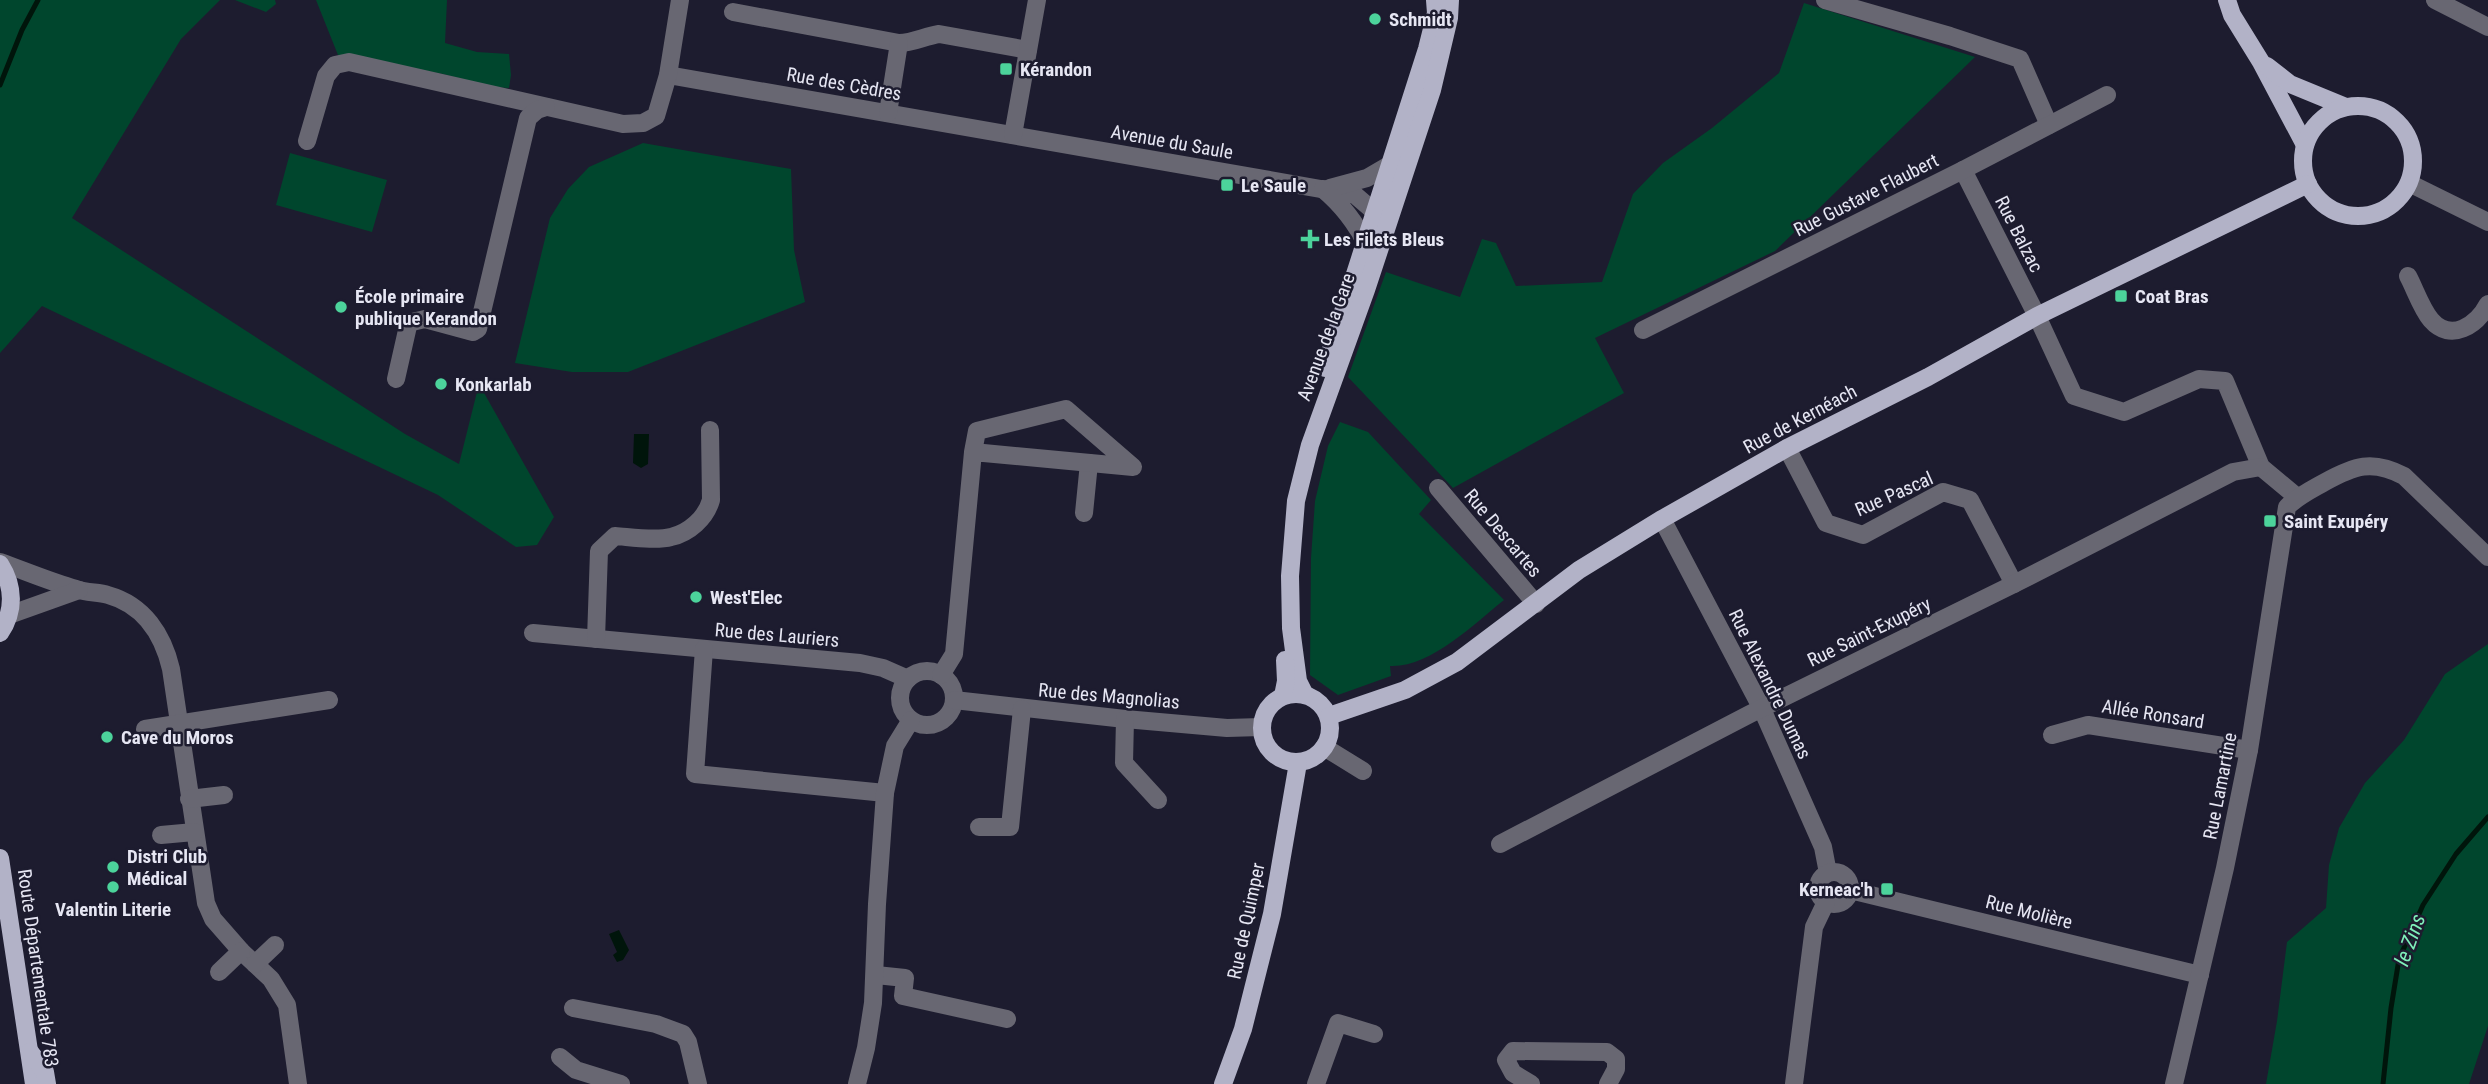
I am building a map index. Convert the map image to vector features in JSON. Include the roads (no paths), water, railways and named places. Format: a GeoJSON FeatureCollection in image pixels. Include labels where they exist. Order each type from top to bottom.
{"type":"FeatureCollection","features":[{"type":"Feature","properties":{"kind":"main road","name":"Avenue de la Gare"},"geometry":{"type":"LineString","coordinates":[[1305,695],[1298,681],[1291,628],[1290,576],[1296,500],[1310,445],[1374,242],[1376,213],[1433,28],[1435,0]]}},
{"type":"Feature","properties":{"kind":"main road","name":"Avenue de la Gare"},"geometry":{"type":"LineString","coordinates":[[1283,696],[1286,672],[1282,581],[1288,504],[1311,411],[1439,65],[1450,0]]}},
{"type":"Feature","properties":{"kind":"main road"},"geometry":{"type":"LineString","coordinates":[[2227,0],[2232,15],[2261,62],[2305,145]]}},
{"type":"Feature","properties":{"kind":"main road"},"geometry":{"type":"LineString","coordinates":[[2261,62],[2290,85],[2346,107]]}},
{"type":"Feature","properties":{"kind":"main road"},"geometry":{"type":"LineString","coordinates":[[2363,106],[2379,110],[2393,118],[2404,130],[2411,146],[2413,164],[2409,183],[2402,195],[2390,206],[2376,213],[2360,216],[2329,208],[2317,198],[2304,172],[2305,145],[2311,132],[2332,112],[2346,107],[2363,106]]}},
{"type":"Feature","properties":{"kind":"main road","name":"Rue de Kernéach"},"geometry":{"type":"LineString","coordinates":[[1329,716],[1405,690],[1457,662],[1579,570],[1787,447],[1927,377],[2037,316],[2308,184]]}},
{"type":"Feature","properties":{"kind":"main road"},"geometry":{"type":"LineString","coordinates":[[0,563],[10,587],[3,629]]}},
{"type":"Feature","properties":{"kind":"main road"},"geometry":{"type":"LineString","coordinates":[[1294,693],[1305,695],[1315,699],[1329,716],[1331,728],[1324,747],[1315,757],[1298,764],[1281,760],[1272,753],[1265,744],[1261,727],[1266,711],[1273,702],[1294,693]]}},
{"type":"Feature","properties":{"kind":"main road","name":"Rue de Quimper"},"geometry":{"type":"LineString","coordinates":[[1223,1084],[1242,1029],[1272,914],[1298,764]]}},
{"type":"Feature","properties":{"kind":"main road","name":"Route Départementale 783"},"geometry":{"type":"LineString","coordinates":[[0,858],[34,1084]]}},
{"type":"Feature","properties":{"kind":"main road"},"geometry":{"type":"LineString","coordinates":[[21,1084],[20,1075],[28,1049]]}},
{"type":"Feature","properties":{"kind":"main road"},"geometry":{"type":"LineString","coordinates":[[28,1049],[46,1072],[47,1084]]}},
{"type":"Feature","properties":{"kind":"street"},"geometry":{"type":"LineString","coordinates":[[307,141],[326,76],[335,65],[349,62],[623,124],[643,123],[656,116],[662,99],[680,0]]}},
{"type":"Feature","properties":{"kind":"street"},"geometry":{"type":"LineString","coordinates":[[1013,135],[1037,0]]}},
{"type":"Feature","properties":{"kind":"street"},"geometry":{"type":"LineString","coordinates":[[1825,0],[2020,59],[2049,125]]}},
{"type":"Feature","properties":{"kind":"street"},"geometry":{"type":"LineString","coordinates":[[2435,0],[2488,27]]}},
{"type":"Feature","properties":{"kind":"street"},"geometry":{"type":"LineString","coordinates":[[733,12],[899,43],[939,34],[1028,50]]}},
{"type":"Feature","properties":{"kind":"street"},"geometry":{"type":"LineString","coordinates":[[888,113],[899,43]]}},
{"type":"Feature","properties":{"kind":"street","name":"Rue des Cèdres"},"geometry":{"type":"LineString","coordinates":[[668,75],[1013,135]]}},
{"type":"Feature","properties":{"kind":"street","name":"Rue Gustave Flaubert"},"geometry":{"type":"LineString","coordinates":[[1643,330],[2107,95]]}},
{"type":"Feature","properties":{"kind":"street"},"geometry":{"type":"LineString","coordinates":[[396,379],[408,326],[412,321],[425,319],[473,332],[478,329],[528,118],[537,110],[546,107]]}},
{"type":"Feature","properties":{"kind":"street","name":"Avenue du Saule"},"geometry":{"type":"LineString","coordinates":[[1013,135],[1355,195],[1376,213]]}},
{"type":"Feature","properties":{"kind":"street"},"geometry":{"type":"LineString","coordinates":[[1323,189],[1367,178],[1391,164]]}},
{"type":"Feature","properties":{"kind":"street","name":"Rue Balzac"},"geometry":{"type":"LineString","coordinates":[[1963,170],[2037,316],[2074,397],[2123,412],[2199,379],[2225,381],[2261,467]]}},
{"type":"Feature","properties":{"kind":"street"},"geometry":{"type":"LineString","coordinates":[[2409,183],[2488,222]]}},
{"type":"Feature","properties":{"kind":"street"},"geometry":{"type":"LineString","coordinates":[[1323,189],[1339,202],[1374,242]]}},
{"type":"Feature","properties":{"kind":"street"},"geometry":{"type":"LineString","coordinates":[[2408,276],[2431,320],[2445,330],[2463,330],[2482,317],[2488,304]]}},
{"type":"Feature","properties":{"kind":"street"},"geometry":{"type":"LineString","coordinates":[[941,675],[954,654],[973,452],[978,431],[1066,409],[1133,467],[973,452]]}},
{"type":"Feature","properties":{"kind":"street"},"geometry":{"type":"LineString","coordinates":[[596,639],[599,551],[615,536],[671,537],[698,522],[708,510],[710,500],[710,430]]}},
{"type":"Feature","properties":{"kind":"street","name":"Rue Pascal"},"geometry":{"type":"LineString","coordinates":[[1787,447],[1826,523],[1863,535],[1943,492],[1969,500],[2014,584]]}},
{"type":"Feature","properties":{"kind":"street"},"geometry":{"type":"LineString","coordinates":[[1084,513],[1089,463]]}},
{"type":"Feature","properties":{"kind":"street"},"geometry":{"type":"LineString","coordinates":[[2261,467],[2297,497],[2363,465],[2388,468],[2404,476],[2488,557]]}},
{"type":"Feature","properties":{"kind":"street","name":"Rue Saint-Exupéry"},"geometry":{"type":"LineString","coordinates":[[1500,844],[2233,472],[2261,467]]}},
{"type":"Feature","properties":{"kind":"street","name":"Rue Descartes"},"geometry":{"type":"LineString","coordinates":[[1438,488],[1536,604]]}},
{"type":"Feature","properties":{"kind":"street","name":"Rue Lamartine"},"geometry":{"type":"LineString","coordinates":[[2174,1084],[2225,868],[2249,750],[2287,507],[2297,497]]}},
{"type":"Feature","properties":{"kind":"street","name":"Rue Alexandre Dumas"},"geometry":{"type":"LineString","coordinates":[[1662,519],[1762,709],[1823,847],[1828,873]]}},
{"type":"Feature","properties":{"kind":"street"},"geometry":{"type":"LineString","coordinates":[[0,563],[79,590],[108,595],[129,604],[159,633],[166,647],[171,669],[206,903],[213,919],[241,951],[271,979],[287,1005],[298,1084]]}},
{"type":"Feature","properties":{"kind":"street"},"geometry":{"type":"LineString","coordinates":[[3,629],[79,590]]}},
{"type":"Feature","properties":{"kind":"street"},"geometry":{"type":"LineString","coordinates":[[533,632],[704,649]]}},
{"type":"Feature","properties":{"kind":"street","name":"Rue des Lauriers"},"geometry":{"type":"LineString","coordinates":[[886,793],[695,774],[704,649],[860,663],[883,668],[908,679]]}},
{"type":"Feature","properties":{"kind":"street"},"geometry":{"type":"LineString","coordinates":[[923,672],[941,675],[951,685],[954,700],[948,715],[935,724],[919,724],[911,720],[901,705],[900,696],[908,679],[923,672]]}},
{"type":"Feature","properties":{"kind":"street"},"geometry":{"type":"LineString","coordinates":[[145,729],[329,700]]}},
{"type":"Feature","properties":{"kind":"street","name":"Rue des Magnolias"},"geometry":{"type":"LineString","coordinates":[[954,700],[1227,728],[1261,727]]}},
{"type":"Feature","properties":{"kind":"street"},"geometry":{"type":"LineString","coordinates":[[979,827],[1010,827],[1022,709]]}},
{"type":"Feature","properties":{"kind":"street"},"geometry":{"type":"LineString","coordinates":[[1125,719],[1124,763],[1158,800]]}},
{"type":"Feature","properties":{"kind":"street"},"geometry":{"type":"LineString","coordinates":[[857,1084],[866,1048],[876,975],[879,872],[886,793],[895,746],[911,720]]}},
{"type":"Feature","properties":{"kind":"street","name":"Allée Ronsard"},"geometry":{"type":"LineString","coordinates":[[2052,735],[2088,725],[2249,750]]}},
{"type":"Feature","properties":{"kind":"street"},"geometry":{"type":"LineString","coordinates":[[1324,747],[1363,771]]}},
{"type":"Feature","properties":{"kind":"street"},"geometry":{"type":"LineString","coordinates":[[189,799],[225,795]]}},
{"type":"Feature","properties":{"kind":"street"},"geometry":{"type":"LineString","coordinates":[[161,835],[194,832]]}},
{"type":"Feature","properties":{"kind":"street"},"geometry":{"type":"LineString","coordinates":[[1828,873],[1842,874],[1848,881],[1850,890],[1841,902],[1826,902],[1818,890],[1820,880],[1828,873]]}},
{"type":"Feature","properties":{"kind":"street","name":"Rue Molière"},"geometry":{"type":"LineString","coordinates":[[1850,890],[2200,975]]}},
{"type":"Feature","properties":{"kind":"street"},"geometry":{"type":"LineString","coordinates":[[1794,1084],[1814,928],[1826,902]]}},
{"type":"Feature","properties":{"kind":"street"},"geometry":{"type":"LineString","coordinates":[[255,964],[275,945]]}},
{"type":"Feature","properties":{"kind":"street"},"geometry":{"type":"LineString","coordinates":[[219,972],[241,951]]}},
{"type":"Feature","properties":{"kind":"street"},"geometry":{"type":"LineString","coordinates":[[876,975],[905,978],[904,996],[1007,1019]]}},
{"type":"Feature","properties":{"kind":"street"},"geometry":{"type":"LineString","coordinates":[[573,1008],[656,1024],[683,1034],[688,1042],[698,1084]]}},
{"type":"Feature","properties":{"kind":"street"},"geometry":{"type":"LineString","coordinates":[[1316,1084],[1338,1023],[1374,1034]]}},
{"type":"Feature","properties":{"kind":"street"},"geometry":{"type":"LineString","coordinates":[[1531,1084],[1513,1073],[1506,1060],[1513,1051],[1607,1052],[1616,1059],[1616,1069],[1608,1084]]}},
{"type":"Feature","properties":{"kind":"street"},"geometry":{"type":"LineString","coordinates":[[559,1057],[576,1070],[621,1084]]}},
{"type":"Feature","properties":{"kind":"waterway"},"geometry":{"type":"LineString","coordinates":[[0,85],[22,30],[38,0]]}},
{"type":"Feature","properties":{"kind":"waterway","name":"le Zins"},"geometry":{"type":"LineString","coordinates":[[2383,1084],[2399,959],[2423,905],[2456,854],[2488,817]]}},
{"type":"Feature","properties":{"kind":"place","name":"Schmidt"},"geometry":{"type":"Point","coordinates":[1375,19]}},
{"type":"Feature","properties":{"kind":"place","name":"Kérandon"},"geometry":{"type":"Point","coordinates":[1006,69]}},
{"type":"Feature","properties":{"kind":"place","name":"Le Saule"},"geometry":{"type":"Point","coordinates":[1227,185]}},
{"type":"Feature","properties":{"kind":"place","name":"Les Filets Bleus"},"geometry":{"type":"Point","coordinates":[1310,239]}},
{"type":"Feature","properties":{"kind":"place","name":"Coat Bras"},"geometry":{"type":"Point","coordinates":[2121,296]}},
{"type":"Feature","properties":{"kind":"place","name":"École primaire publique Kerandon"},"geometry":{"type":"Point","coordinates":[341,307]}},
{"type":"Feature","properties":{"kind":"place","name":"Konkarlab"},"geometry":{"type":"Point","coordinates":[441,384]}},
{"type":"Feature","properties":{"kind":"place","name":"Saint Exupéry"},"geometry":{"type":"Point","coordinates":[2270,521]}},
{"type":"Feature","properties":{"kind":"place","name":"West'Elec"},"geometry":{"type":"Point","coordinates":[696,597]}},
{"type":"Feature","properties":{"kind":"place","name":"Cave du Moros"},"geometry":{"type":"Point","coordinates":[107,737]}},
{"type":"Feature","properties":{"kind":"place","name":"Distri Club Médical"},"geometry":{"type":"Point","coordinates":[113,867]}},
{"type":"Feature","properties":{"kind":"place","name":"Valentin Literie"},"geometry":{"type":"Point","coordinates":[113,887]}},
{"type":"Feature","properties":{"kind":"place","name":"Kerneac'h"},"geometry":{"type":"Point","coordinates":[1887,889]}}]}
